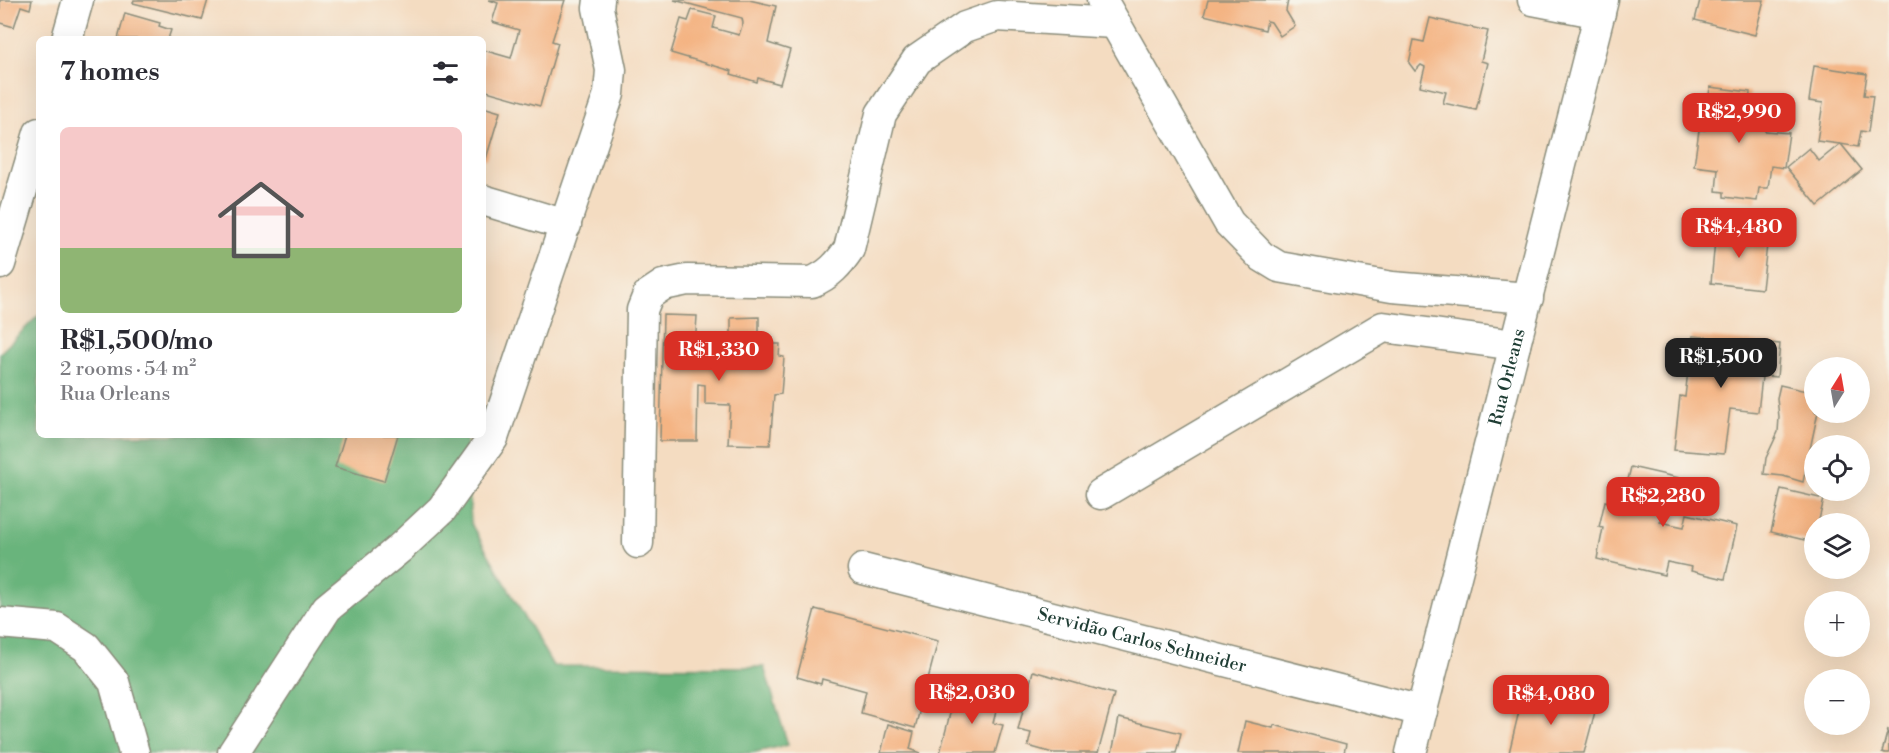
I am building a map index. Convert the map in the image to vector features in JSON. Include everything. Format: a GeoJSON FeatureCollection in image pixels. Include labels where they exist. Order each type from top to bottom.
{"type":"FeatureCollection","features":[{"type":"Feature","properties":{"kind":"street"},"geometry":{"type":"LineString","coordinates":[[68,36],[78,0]]}},
{"type":"Feature","properties":{"kind":"street"},"geometry":{"type":"LineString","coordinates":[[233,753],[327,608],[399,549],[442,509],[493,438],[609,94],[610,70],[598,8],[599,0]]}},
{"type":"Feature","properties":{"kind":"street"},"geometry":{"type":"LineString","coordinates":[[1533,0],[1602,6]]}},
{"type":"Feature","properties":{"kind":"street","name":"Rua Orleans"},"geometry":{"type":"LineString","coordinates":[[1411,753],[1602,6]]}},
{"type":"Feature","properties":{"kind":"street"},"geometry":{"type":"LineString","coordinates":[[638,543],[642,310],[648,295],[663,285],[687,280],[812,282],[825,277],[838,265],[849,249],[880,114],[917,60],[965,27],[997,16],[1108,11],[1229,223],[1261,256],[1279,267],[1392,287],[1528,298]]}},
{"type":"Feature","properties":{"kind":"street"},"geometry":{"type":"LineString","coordinates":[[0,264],[36,143]]}},
{"type":"Feature","properties":{"kind":"street"},"geometry":{"type":"LineString","coordinates":[[486,201],[566,225]]}},
{"type":"Feature","properties":{"kind":"street"},"geometry":{"type":"LineString","coordinates":[[1383,327],[1392,287]]}},
{"type":"Feature","properties":{"kind":"street"},"geometry":{"type":"LineString","coordinates":[[1101,494],[1383,327],[1515,345]]}},
{"type":"Feature","properties":{"kind":"street","name":"Servidão Carlos Schneider"},"geometry":{"type":"LineString","coordinates":[[863,569],[1422,711]]}},
{"type":"Feature","properties":{"kind":"street"},"geometry":{"type":"LineString","coordinates":[[0,623],[57,628],[86,647],[114,682],[134,753]]}},
{"type":"Feature","properties":{"kind":"green space"},"geometry":{"type":"Polygon","coordinates":[[[36,318],[36,438],[466,438],[471,524],[553,666],[764,667],[788,745],[751,753],[0,753],[0,353],[36,318]]]}},
{"type":"Feature","properties":{"kind":"building"},"geometry":{"type":"Polygon","coordinates":[[[0,0],[32,0],[30,9],[21,6],[14,27],[0,23],[0,0]]]}},
{"type":"Feature","properties":{"kind":"building"},"geometry":{"type":"Polygon","coordinates":[[[134,0],[208,0],[202,20],[133,3],[134,0]]]}},
{"type":"Feature","properties":{"kind":"building"},"geometry":{"type":"Polygon","coordinates":[[[489,0],[565,0],[552,41],[558,43],[540,106],[486,91],[486,51],[511,58],[519,30],[492,22],[498,3],[489,0]]]}},
{"type":"Feature","properties":{"kind":"building"},"geometry":{"type":"Polygon","coordinates":[[[674,0],[749,0],[776,6],[768,43],[790,50],[780,84],[758,78],[757,82],[731,74],[732,71],[671,53],[681,19],[688,21],[692,10],[716,16],[713,28],[739,35],[743,23],[742,18],[674,0]]]}},
{"type":"Feature","properties":{"kind":"building"},"geometry":{"type":"Polygon","coordinates":[[[1208,0],[1288,0],[1286,11],[1295,26],[1280,36],[1271,22],[1267,21],[1265,30],[1204,15],[1208,0]]]}},
{"type":"Feature","properties":{"kind":"building"},"geometry":{"type":"Polygon","coordinates":[[[1700,0],[1764,0],[1755,35],[1695,20],[1700,0]]]}},
{"type":"Feature","properties":{"kind":"building"},"geometry":{"type":"Polygon","coordinates":[[[125,13],[160,23],[159,26],[171,30],[169,36],[119,36],[125,13]]]}},
{"type":"Feature","properties":{"kind":"building"},"geometry":{"type":"Polygon","coordinates":[[[1430,18],[1488,31],[1481,61],[1488,63],[1476,110],[1443,103],[1446,92],[1420,86],[1425,67],[1421,65],[1415,71],[1409,63],[1414,40],[1424,42],[1430,18]]]}},
{"type":"Feature","properties":{"kind":"building"},"geometry":{"type":"Polygon","coordinates":[[[1814,66],[1867,74],[1864,95],[1873,96],[1868,132],[1861,131],[1858,147],[1841,144],[1862,170],[1818,206],[1786,167],[1809,148],[1819,161],[1840,144],[1817,141],[1823,103],[1809,101],[1814,66]]]}},
{"type":"Feature","properties":{"kind":"building"},"geometry":{"type":"Polygon","coordinates":[[[1710,87],[1750,92],[1749,104],[1768,106],[1765,131],[1789,133],[1784,168],[1771,166],[1768,188],[1759,188],[1757,201],[1724,197],[1724,192],[1716,191],[1718,169],[1694,166],[1699,130],[1705,130],[1710,87]]]}},
{"type":"Feature","properties":{"kind":"building"},"geometry":{"type":"Polygon","coordinates":[[[486,108],[500,112],[486,159],[486,108]]]}},
{"type":"Feature","properties":{"kind":"building"},"geometry":{"type":"Polygon","coordinates":[[[1716,230],[1768,236],[1762,289],[1711,283],[1716,230]]]}},
{"type":"Feature","properties":{"kind":"building"},"geometry":{"type":"Polygon","coordinates":[[[663,315],[697,316],[694,361],[708,361],[707,356],[731,355],[731,318],[759,317],[759,344],[780,344],[779,356],[784,357],[781,394],[774,395],[770,445],[728,444],[730,405],[705,404],[705,385],[698,384],[697,441],[660,441],[663,315]]]}},
{"type":"Feature","properties":{"kind":"building"},"geometry":{"type":"Polygon","coordinates":[[[1692,336],[1780,344],[1777,377],[1725,372],[1762,377],[1758,412],[1730,409],[1724,454],[1674,450],[1680,396],[1685,397],[1692,336]]]}},
{"type":"Feature","properties":{"kind":"building"},"geometry":{"type":"Polygon","coordinates":[[[1780,385],[1804,390],[1804,423],[1816,423],[1813,435],[1804,435],[1803,482],[1783,476],[1764,474],[1766,458],[1778,432],[1777,398],[1780,385]]]}},
{"type":"Feature","properties":{"kind":"building"},"geometry":{"type":"Polygon","coordinates":[[[344,438],[397,438],[384,481],[335,467],[344,438]]]}},
{"type":"Feature","properties":{"kind":"building"},"geometry":{"type":"Polygon","coordinates":[[[1631,467],[1706,484],[1700,511],[1665,502],[1660,522],[1684,527],[1687,514],[1737,526],[1725,579],[1691,571],[1692,567],[1667,562],[1664,575],[1597,559],[1603,528],[1599,527],[1605,501],[1622,505],[1631,467]]]}},
{"type":"Feature","properties":{"kind":"building"},"geometry":{"type":"Polygon","coordinates":[[[1781,489],[1804,494],[1804,501],[1824,501],[1821,513],[1804,513],[1804,540],[1771,532],[1781,489]]]}},
{"type":"Feature","properties":{"kind":"building"},"geometry":{"type":"Polygon","coordinates":[[[815,609],[938,641],[915,728],[861,713],[866,691],[822,679],[821,684],[797,677],[815,609]]]}},
{"type":"Feature","properties":{"kind":"building"},"geometry":{"type":"Polygon","coordinates":[[[1033,671],[1114,694],[1098,753],[1053,753],[1028,746],[1031,733],[1018,730],[1033,671]]]}},
{"type":"Feature","properties":{"kind":"building"},"geometry":{"type":"Polygon","coordinates":[[[956,690],[999,700],[993,723],[1003,725],[995,753],[940,753],[956,690]]]}},
{"type":"Feature","properties":{"kind":"building"},"geometry":{"type":"Polygon","coordinates":[[[1524,690],[1596,708],[1584,753],[1509,753],[1524,690]]]}},
{"type":"Feature","properties":{"kind":"building"},"geometry":{"type":"Polygon","coordinates":[[[1119,718],[1181,733],[1176,753],[1112,753],[1119,718]]]}},
{"type":"Feature","properties":{"kind":"building"},"geometry":{"type":"Polygon","coordinates":[[[1245,721],[1273,728],[1274,725],[1346,744],[1344,753],[1238,753],[1245,721]]]}},
{"type":"Feature","properties":{"kind":"building"},"geometry":{"type":"Polygon","coordinates":[[[888,724],[914,732],[910,749],[921,753],[881,753],[888,724]]]}},
{"type":"Feature","properties":{"kind":"building"},"geometry":{"type":"Polygon","coordinates":[[[1888,729],[1889,753],[1885,753],[1882,752],[1888,729]]]}}]}
